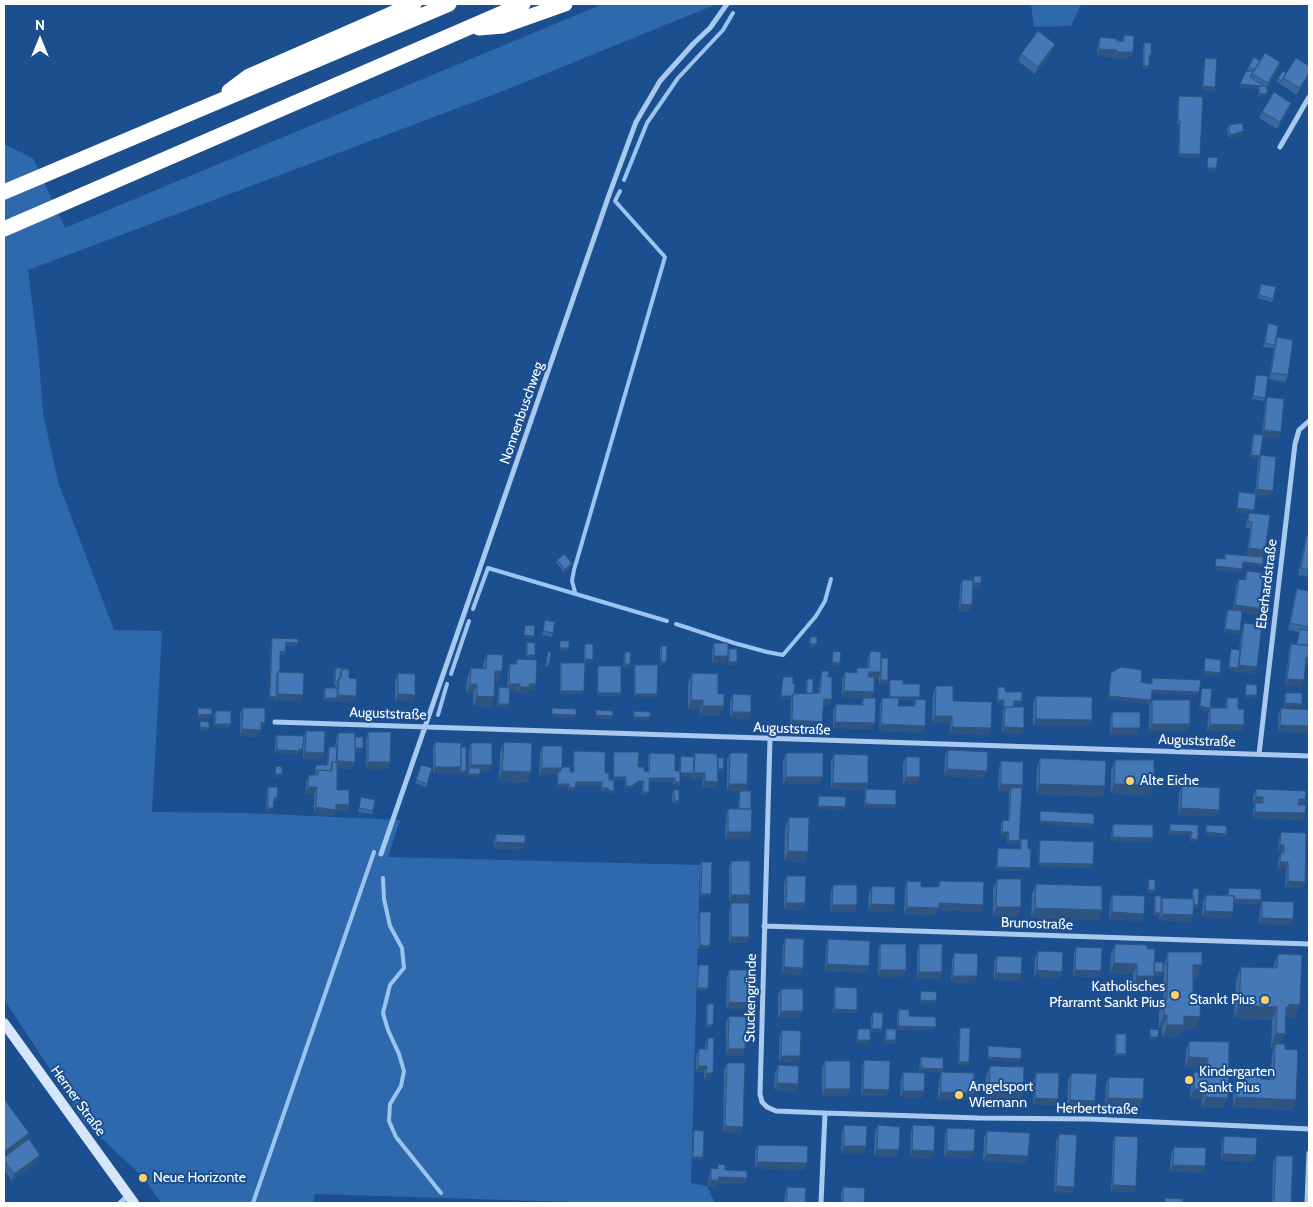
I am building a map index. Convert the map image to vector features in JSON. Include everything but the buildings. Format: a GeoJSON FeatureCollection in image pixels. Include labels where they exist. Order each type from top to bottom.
{"type":"FeatureCollection","features":[{"type":"Feature","properties":{"kind":"highway"},"geometry":{"type":"LineString","coordinates":[[207,107],[249,76],[414,4]]}},
{"type":"Feature","properties":{"kind":"highway"},"geometry":{"type":"LineString","coordinates":[[4,192],[64,165],[207,107],[449,4]]}},
{"type":"Feature","properties":{"kind":"highway"},"geometry":{"type":"LineString","coordinates":[[4,229],[523,4]]}},
{"type":"Feature","properties":{"kind":"highway"},"geometry":{"type":"LineString","coordinates":[[467,28],[503,26],[565,4]]}},
{"type":"Feature","properties":{"kind":"main road","name":"Herner Straße"},"geometry":{"type":"LineString","coordinates":[[4,1023],[131,1199]]}},
{"type":"Feature","properties":{"kind":"street","name":"Nonnenbuschweg"},"geometry":{"type":"LineString","coordinates":[[381,854],[636,122],[660,81],[710,28],[727,4]]}},
{"type":"Feature","properties":{"kind":"street"},"geometry":{"type":"LineString","coordinates":[[1280,147],[1309,96]]}},
{"type":"Feature","properties":{"kind":"street","name":"Eberhardstraße"},"geometry":{"type":"LineString","coordinates":[[1259,754],[1294,444],[1299,430],[1309,421]]}},
{"type":"Feature","properties":{"kind":"street","name":"Auguststraße"},"geometry":{"type":"LineString","coordinates":[[275,722],[1309,756]]}},
{"type":"Feature","properties":{"kind":"street","name":"Stuckengründe"},"geometry":{"type":"LineString","coordinates":[[770,739],[760,1094],[762,1102],[767,1107],[776,1111],[825,1113]]}},
{"type":"Feature","properties":{"kind":"street","name":"Brunostraße"},"geometry":{"type":"LineString","coordinates":[[764,926],[1309,944]]}},
{"type":"Feature","properties":{"kind":"street"},"geometry":{"type":"LineString","coordinates":[[821,1203],[825,1113]]}},
{"type":"Feature","properties":{"kind":"street","name":"Herbertstraße"},"geometry":{"type":"LineString","coordinates":[[825,1113],[1090,1120],[1309,1129]]}},
{"type":"Feature","properties":{"kind":"street"},"geometry":{"type":"LineString","coordinates":[[1307,1203],[1309,1153]]}},
{"type":"Feature","properties":{"kind":"street"},"geometry":{"type":"LineString","coordinates":[[120,1203],[131,1199]]}},
{"type":"Feature","properties":{"kind":"shaded area"},"geometry":{"type":"Polygon","coordinates":[[[603,4],[717,4],[503,91],[28,270],[39,359],[43,413],[58,482],[114,630],[162,631],[152,812],[247,813],[400,820],[388,857],[700,865],[691,1183],[707,1186],[715,1203],[603,1203],[315,1194],[313,1203],[161,1203],[145,1179],[85,1123],[4,999],[4,144],[33,158],[65,228],[603,4]]]}},
{"type":"Feature","properties":{"kind":"shaded area"},"geometry":{"type":"Polygon","coordinates":[[[1031,4],[1081,4],[1071,26],[1034,27],[1031,4]]]}},
{"type":"Feature","properties":{"kind":"waterway"},"geometry":{"type":"LineString","coordinates":[[624,180],[647,123],[678,78],[723,30],[733,13]]}},
{"type":"Feature","properties":{"kind":"waterway"},"geometry":{"type":"LineString","coordinates":[[575,592],[572,581],[574,570],[665,257],[615,201],[620,191]]}},
{"type":"Feature","properties":{"kind":"waterway"},"geometry":{"type":"LineString","coordinates":[[473,609],[488,568],[667,621]]}},
{"type":"Feature","properties":{"kind":"waterway"},"geometry":{"type":"LineString","coordinates":[[676,624],[734,643],[783,655],[816,616],[825,601],[831,579]]}},
{"type":"Feature","properties":{"kind":"waterway"},"geometry":{"type":"LineString","coordinates":[[451,674],[469,621]]}},
{"type":"Feature","properties":{"kind":"waterway"},"geometry":{"type":"LineString","coordinates":[[438,715],[447,684]]}},
{"type":"Feature","properties":{"kind":"waterway"},"geometry":{"type":"LineString","coordinates":[[253,1203],[374,852]]}},
{"type":"Feature","properties":{"kind":"waterway"},"geometry":{"type":"LineString","coordinates":[[383,878],[384,899],[390,926],[402,948],[404,968],[390,985],[383,1013],[404,1071],[401,1086],[390,1104],[389,1121],[396,1137],[441,1193]]}},
{"type":"Feature","properties":{"kind":"place","name":"Alte Eiche"},"geometry":{"type":"Point","coordinates":[1130,781]}},
{"type":"Feature","properties":{"kind":"place","name":"Katholisches Pfarramt Sankt Pius"},"geometry":{"type":"Point","coordinates":[1175,995]}},
{"type":"Feature","properties":{"kind":"place","name":"Stankt Pius"},"geometry":{"type":"Point","coordinates":[1265,1000]}},
{"type":"Feature","properties":{"kind":"place","name":"Kindergarten Sankt Pius"},"geometry":{"type":"Point","coordinates":[1189,1080]}},
{"type":"Feature","properties":{"kind":"place","name":"Angelsport Wiemann"},"geometry":{"type":"Point","coordinates":[959,1095]}},
{"type":"Feature","properties":{"kind":"place","name":"Neue Horizonte"},"geometry":{"type":"Point","coordinates":[143,1178]}}]}
